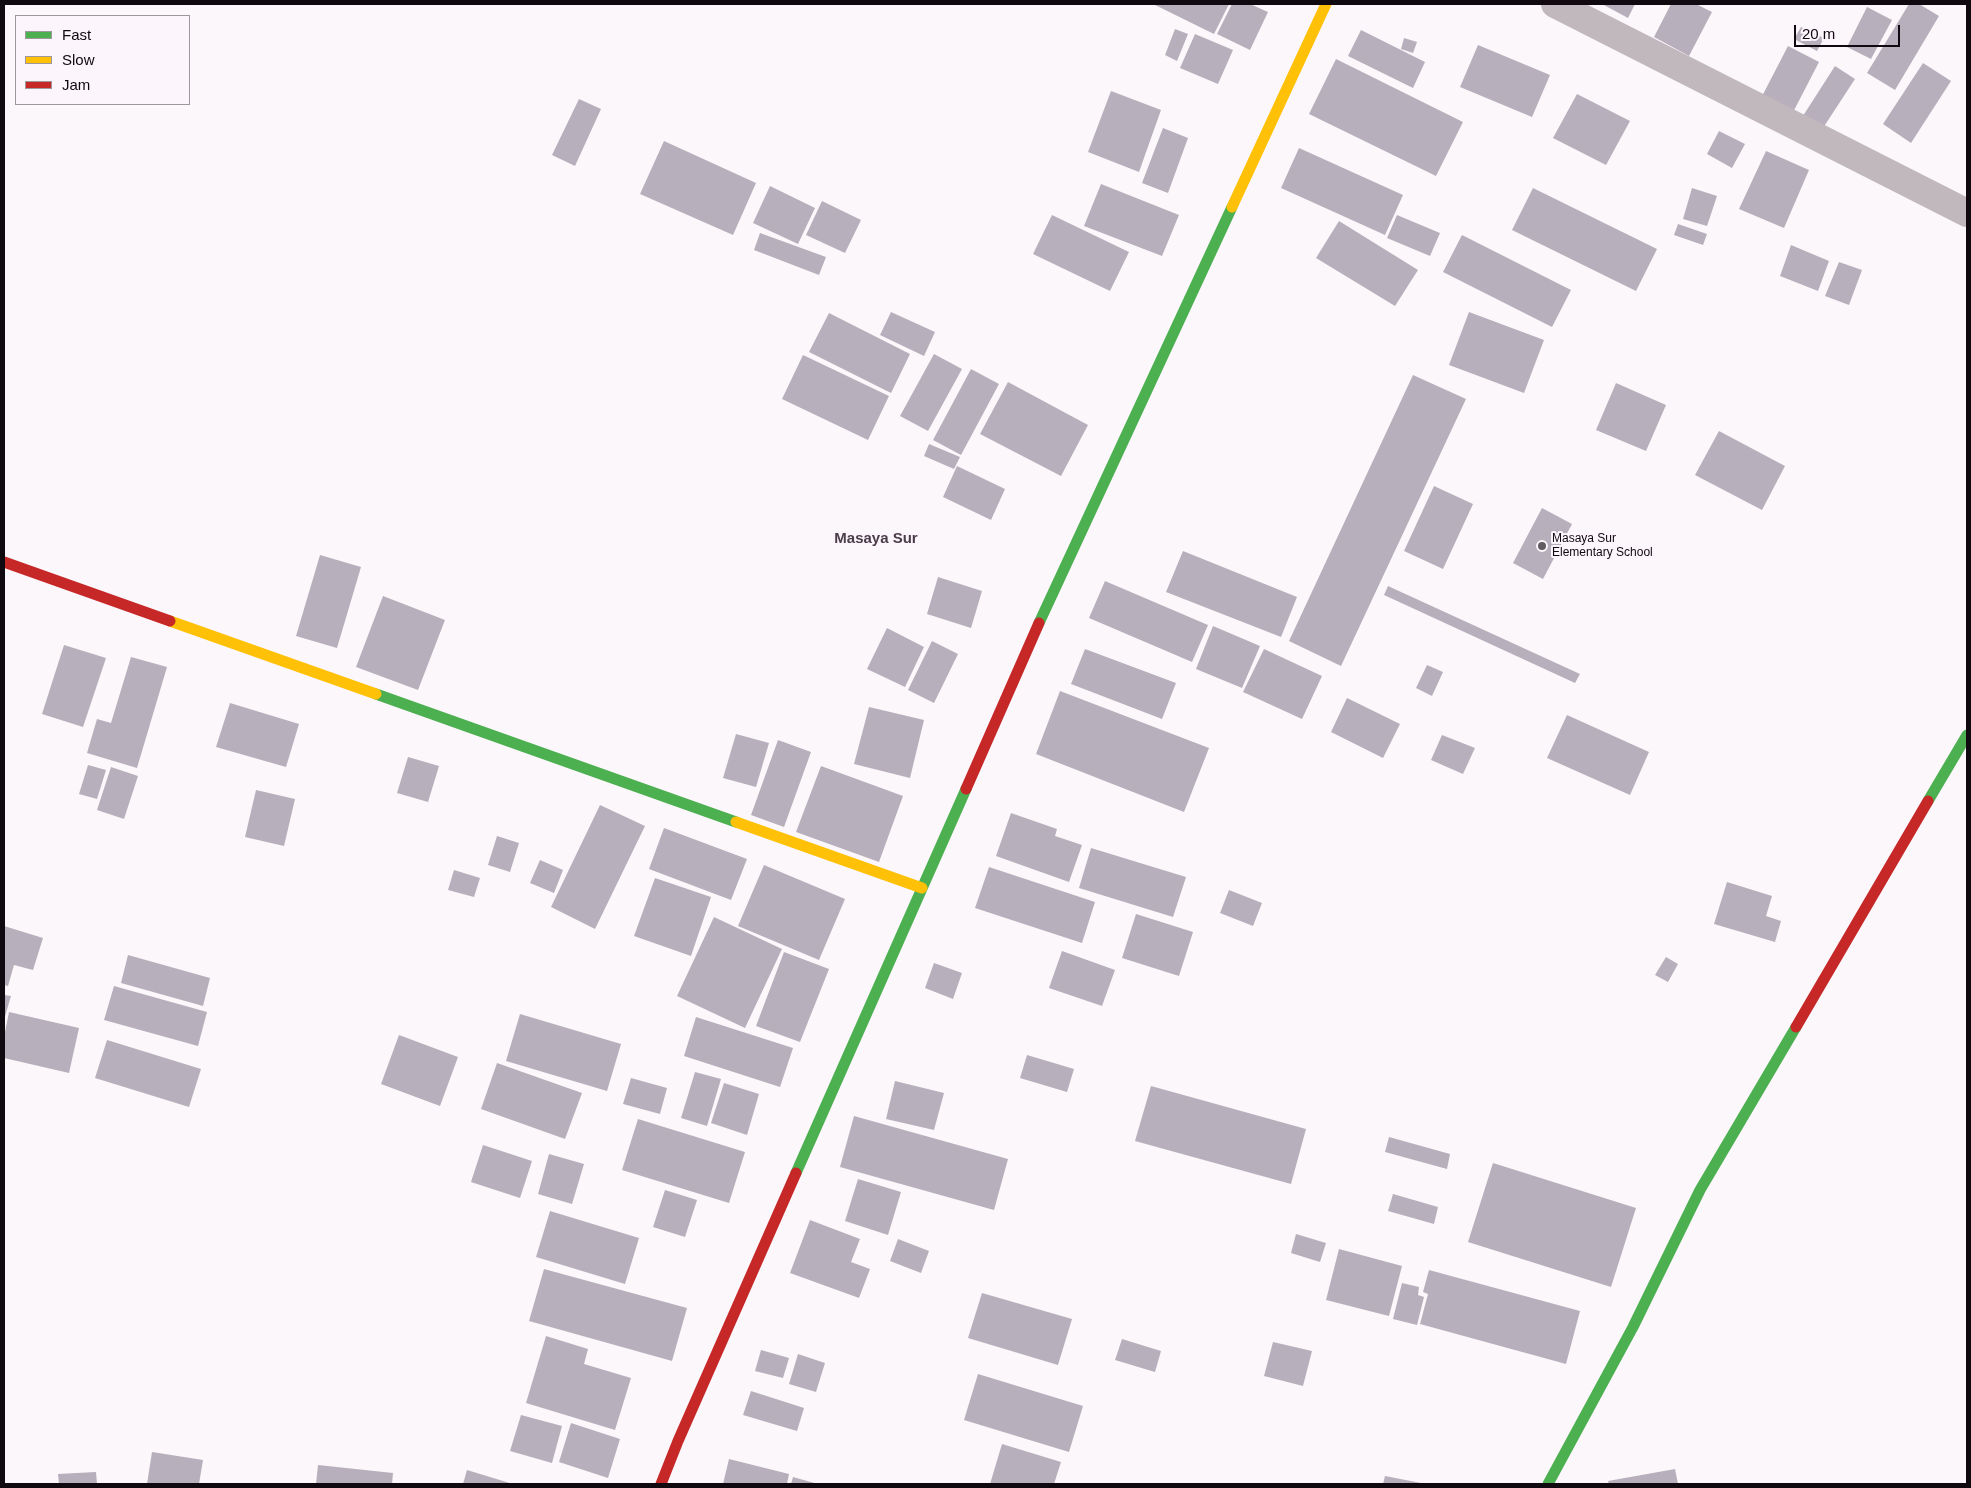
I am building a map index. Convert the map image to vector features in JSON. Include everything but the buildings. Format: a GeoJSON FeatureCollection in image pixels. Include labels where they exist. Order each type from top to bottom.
{"type":"FeatureCollection","features":[{"type":"Feature","properties":{"kind":"street"},"geometry":{"type":"LineString","coordinates":[[662,1484],[678,1441],[1028,647],[1326,4]]}},
{"type":"Feature","properties":{"kind":"street"},"geometry":{"type":"LineString","coordinates":[[1555,4],[1967,213]]}},
{"type":"Feature","properties":{"kind":"street"},"geometry":{"type":"LineString","coordinates":[[4,562],[922,888]]}},
{"type":"Feature","properties":{"kind":"street"},"geometry":{"type":"LineString","coordinates":[[1548,1484],[1633,1327],[1700,1190],[1967,735]]}},
{"type":"Feature","properties":{"kind":"traffic: fast"},"geometry":{"type":"LineString","coordinates":[[1039,623],[1232,207]]}},
{"type":"Feature","properties":{"kind":"traffic: fast"},"geometry":{"type":"LineString","coordinates":[[376,694],[736,822]]}},
{"type":"Feature","properties":{"kind":"traffic: fast"},"geometry":{"type":"LineString","coordinates":[[1928,801],[1967,735]]}},
{"type":"Feature","properties":{"kind":"traffic: fast"},"geometry":{"type":"LineString","coordinates":[[796,1173],[966,789]]}},
{"type":"Feature","properties":{"kind":"traffic: fast"},"geometry":{"type":"LineString","coordinates":[[1548,1484],[1633,1327],[1700,1190],[1796,1027]]}},
{"type":"Feature","properties":{"kind":"traffic: slow"},"geometry":{"type":"LineString","coordinates":[[1232,207],[1326,4]]}},
{"type":"Feature","properties":{"kind":"traffic: slow"},"geometry":{"type":"LineString","coordinates":[[170,621],[376,694]]}},
{"type":"Feature","properties":{"kind":"traffic: slow"},"geometry":{"type":"LineString","coordinates":[[736,822],[922,888]]}},
{"type":"Feature","properties":{"kind":"traffic: jam"},"geometry":{"type":"LineString","coordinates":[[4,562],[170,621]]}},
{"type":"Feature","properties":{"kind":"traffic: jam"},"geometry":{"type":"LineString","coordinates":[[966,789],[1039,623]]}},
{"type":"Feature","properties":{"kind":"traffic: jam"},"geometry":{"type":"LineString","coordinates":[[1796,1027],[1928,801]]}},
{"type":"Feature","properties":{"kind":"traffic: jam"},"geometry":{"type":"LineString","coordinates":[[661,1484],[678,1441],[796,1173]]}},
{"type":"Feature","properties":{"kind":"place","name":"Masaya Sur Elementary School"},"geometry":{"type":"Point","coordinates":[1542,546]}},
{"type":"Feature","properties":{"kind":"district","name":"Masaya Sur"},"geometry":{"type":"Point","coordinates":[876,539]}}]}
